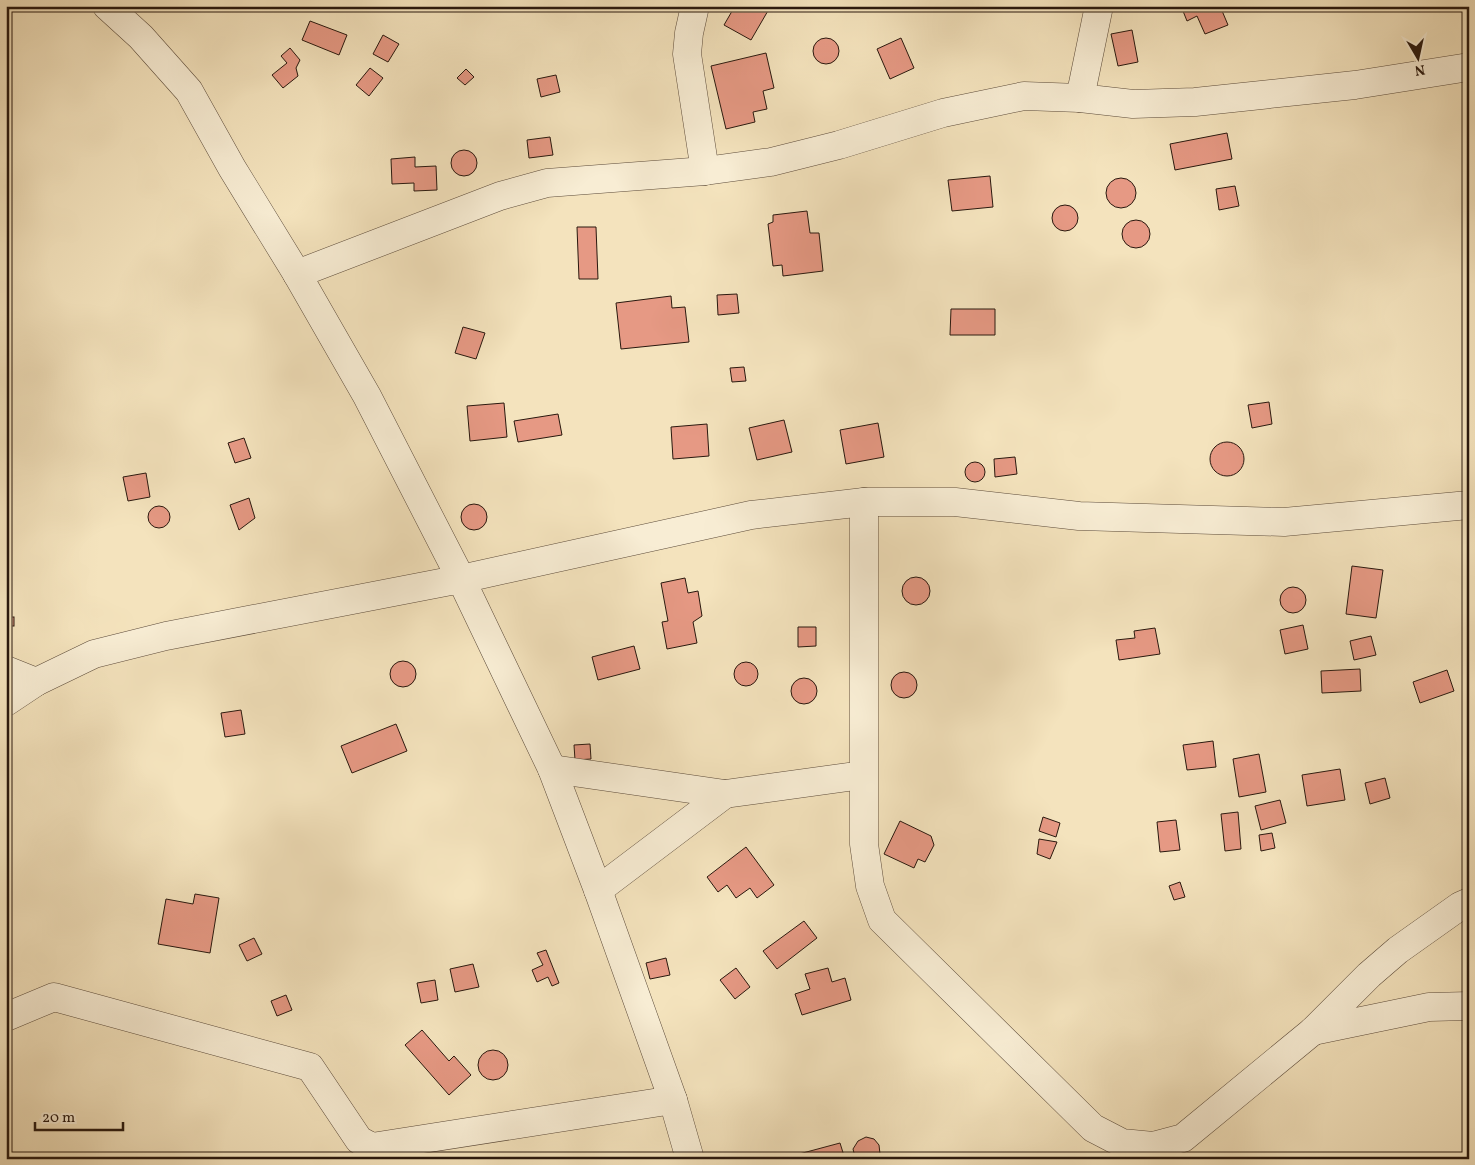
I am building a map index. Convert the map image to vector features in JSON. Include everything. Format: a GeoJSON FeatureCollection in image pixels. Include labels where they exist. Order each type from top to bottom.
{"type":"FeatureCollection","features":[{"type":"Feature","properties":{"kind":"street"},"geometry":{"type":"LineString","coordinates":[[107,6],[141,37],[189,90],[232,168],[297,274],[367,396],[461,579],[552,769],[598,890],[673,1100],[690,1159]]}},
{"type":"Feature","properties":{"kind":"street"},"geometry":{"type":"LineString","coordinates":[[695,6],[687,54],[705,171]]}},
{"type":"Feature","properties":{"kind":"street"},"geometry":{"type":"LineString","coordinates":[[1080,98],[1099,6]]}},
{"type":"Feature","properties":{"kind":"street"},"geometry":{"type":"LineString","coordinates":[[297,274],[500,196],[547,183],[705,171],[771,162],[839,146],[943,113],[1024,96],[1080,98],[1133,104],[1195,102],[1355,85],[1469,67]]}},
{"type":"Feature","properties":{"kind":"street"},"geometry":{"type":"LineString","coordinates":[[864,502],[863,775],[865,852],[870,886],[882,920],[1093,1128],[1122,1143],[1153,1146],[1183,1138],[1313,1032],[1368,975],[1398,950],[1460,906],[1469,902]]}},
{"type":"Feature","properties":{"kind":"street"},"geometry":{"type":"LineString","coordinates":[[6,702],[36,682],[94,654],[166,636],[461,579],[751,515],[864,502],[955,502],[1079,516],[1284,522],[1469,504]]}},
{"type":"Feature","properties":{"kind":"street"},"geometry":{"type":"LineString","coordinates":[[6,670],[36,682]]}},
{"type":"Feature","properties":{"kind":"street"},"geometry":{"type":"LineString","coordinates":[[552,769],[725,794],[863,775]]}},
{"type":"Feature","properties":{"kind":"street"},"geometry":{"type":"LineString","coordinates":[[598,890],[725,794]]}},
{"type":"Feature","properties":{"kind":"street"},"geometry":{"type":"LineString","coordinates":[[6,1017],[54,997],[310,1066],[359,1140],[372,1147],[673,1100]]}},
{"type":"Feature","properties":{"kind":"street"},"geometry":{"type":"LineString","coordinates":[[1313,1032],[1429,1007],[1469,1006]]}},
{"type":"Feature","properties":{"kind":"building"},"geometry":{"type":"Polygon","coordinates":[[[735,6],[764,6],[769,9],[751,40],[724,25],[735,6]]]}},
{"type":"Feature","properties":{"kind":"building"},"geometry":{"type":"Polygon","coordinates":[[[1181,6],[1220,6],[1228,25],[1205,34],[1197,16],[1187,21],[1181,6]]]}},
{"type":"Feature","properties":{"kind":"building"},"geometry":{"type":"Polygon","coordinates":[[[310,21],[347,35],[339,55],[302,40],[310,21]]]}},
{"type":"Feature","properties":{"kind":"building"},"geometry":{"type":"Polygon","coordinates":[[[1132,30],[1138,62],[1118,66],[1111,34],[1132,30]]]}},
{"type":"Feature","properties":{"kind":"building"},"geometry":{"type":"Polygon","coordinates":[[[383,35],[399,44],[388,62],[373,54],[383,35]]]}},
{"type":"Feature","properties":{"kind":"building"},"geometry":{"type":"Polygon","coordinates":[[[826,38],[835,42],[839,51],[835,60],[826,64],[817,60],[813,51],[817,42],[826,38]]]}},
{"type":"Feature","properties":{"kind":"building"},"geometry":{"type":"Polygon","coordinates":[[[901,38],[914,68],[890,79],[877,49],[901,38]]]}},
{"type":"Feature","properties":{"kind":"building"},"geometry":{"type":"Polygon","coordinates":[[[290,48],[300,60],[296,68],[298,76],[283,88],[272,75],[287,63],[281,56],[290,48]]]}},
{"type":"Feature","properties":{"kind":"building"},"geometry":{"type":"Polygon","coordinates":[[[766,53],[774,88],[763,91],[767,109],[753,112],[755,122],[726,129],[711,66],[766,53]]]}},
{"type":"Feature","properties":{"kind":"building"},"geometry":{"type":"Polygon","coordinates":[[[370,68],[383,78],[369,96],[356,85],[370,68]]]}},
{"type":"Feature","properties":{"kind":"building"},"geometry":{"type":"Polygon","coordinates":[[[466,69],[474,77],[465,85],[457,78],[466,69]]]}},
{"type":"Feature","properties":{"kind":"building"},"geometry":{"type":"Polygon","coordinates":[[[556,75],[560,92],[541,97],[537,79],[556,75]]]}},
{"type":"Feature","properties":{"kind":"building"},"geometry":{"type":"Polygon","coordinates":[[[1227,133],[1232,159],[1175,170],[1170,144],[1227,133]]]}},
{"type":"Feature","properties":{"kind":"building"},"geometry":{"type":"Polygon","coordinates":[[[550,137],[553,155],[529,158],[527,140],[550,137]]]}},
{"type":"Feature","properties":{"kind":"building"},"geometry":{"type":"Polygon","coordinates":[[[464,150],[473,154],[477,163],[473,172],[464,176],[455,172],[451,163],[455,154],[464,150]]]}},
{"type":"Feature","properties":{"kind":"building"},"geometry":{"type":"Polygon","coordinates":[[[415,157],[415,167],[436,166],[437,190],[414,191],[414,183],[392,184],[391,159],[415,157]]]}},
{"type":"Feature","properties":{"kind":"building"},"geometry":{"type":"Polygon","coordinates":[[[990,176],[993,207],[952,211],[948,180],[990,176]]]}},
{"type":"Feature","properties":{"kind":"building"},"geometry":{"type":"Polygon","coordinates":[[[1121,178],[1131,183],[1136,193],[1131,203],[1121,208],[1111,203],[1106,193],[1111,183],[1121,178]]]}},
{"type":"Feature","properties":{"kind":"building"},"geometry":{"type":"Polygon","coordinates":[[[1235,186],[1239,206],[1219,210],[1216,189],[1235,186]]]}},
{"type":"Feature","properties":{"kind":"building"},"geometry":{"type":"Polygon","coordinates":[[[1065,205],[1074,209],[1078,218],[1074,227],[1065,231],[1056,227],[1052,218],[1056,209],[1065,205]]]}},
{"type":"Feature","properties":{"kind":"building"},"geometry":{"type":"Polygon","coordinates":[[[807,211],[810,233],[819,233],[823,271],[783,276],[782,265],[773,266],[768,224],[773,222],[773,215],[807,211]]]}},
{"type":"Feature","properties":{"kind":"building"},"geometry":{"type":"Polygon","coordinates":[[[1136,220],[1146,224],[1150,234],[1146,244],[1136,248],[1126,244],[1122,234],[1126,224],[1136,220]]]}},
{"type":"Feature","properties":{"kind":"building"},"geometry":{"type":"Polygon","coordinates":[[[577,227],[596,227],[598,279],[579,279],[577,227]]]}},
{"type":"Feature","properties":{"kind":"building"},"geometry":{"type":"Polygon","coordinates":[[[737,294],[739,313],[718,315],[717,295],[737,294]]]}},
{"type":"Feature","properties":{"kind":"building"},"geometry":{"type":"Polygon","coordinates":[[[671,296],[672,308],[685,307],[689,342],[621,349],[616,303],[671,296]]]}},
{"type":"Feature","properties":{"kind":"building"},"geometry":{"type":"Polygon","coordinates":[[[951,309],[995,309],[995,335],[950,335],[951,309]]]}},
{"type":"Feature","properties":{"kind":"building"},"geometry":{"type":"Polygon","coordinates":[[[463,327],[485,333],[476,359],[455,353],[463,327]]]}},
{"type":"Feature","properties":{"kind":"building"},"geometry":{"type":"Polygon","coordinates":[[[744,367],[746,381],[732,382],[730,368],[744,367]]]}},
{"type":"Feature","properties":{"kind":"building"},"geometry":{"type":"Polygon","coordinates":[[[1269,402],[1272,424],[1252,428],[1248,405],[1269,402]]]}},
{"type":"Feature","properties":{"kind":"building"},"geometry":{"type":"Polygon","coordinates":[[[504,403],[507,437],[470,441],[467,406],[504,403]]]}},
{"type":"Feature","properties":{"kind":"building"},"geometry":{"type":"Polygon","coordinates":[[[558,414],[562,435],[518,442],[514,421],[558,414]]]}},
{"type":"Feature","properties":{"kind":"building"},"geometry":{"type":"Polygon","coordinates":[[[784,420],[792,452],[757,460],[749,428],[784,420]]]}},
{"type":"Feature","properties":{"kind":"building"},"geometry":{"type":"Polygon","coordinates":[[[878,423],[884,457],[846,464],[840,430],[878,423]]]}},
{"type":"Feature","properties":{"kind":"building"},"geometry":{"type":"Polygon","coordinates":[[[707,424],[709,456],[673,459],[671,427],[707,424]]]}},
{"type":"Feature","properties":{"kind":"building"},"geometry":{"type":"Polygon","coordinates":[[[244,438],[251,458],[235,463],[228,443],[244,438]]]}},
{"type":"Feature","properties":{"kind":"building"},"geometry":{"type":"Polygon","coordinates":[[[1227,442],[1239,447],[1244,459],[1239,471],[1227,476],[1215,471],[1210,459],[1215,447],[1227,442]]]}},
{"type":"Feature","properties":{"kind":"building"},"geometry":{"type":"Polygon","coordinates":[[[1015,457],[1017,474],[995,477],[994,459],[1015,457]]]}},
{"type":"Feature","properties":{"kind":"building"},"geometry":{"type":"Polygon","coordinates":[[[975,462],[982,465],[985,472],[982,479],[975,482],[968,479],[965,472],[968,465],[975,462]]]}},
{"type":"Feature","properties":{"kind":"building"},"geometry":{"type":"Polygon","coordinates":[[[146,473],[150,497],[128,501],[123,477],[146,473]]]}},
{"type":"Feature","properties":{"kind":"building"},"geometry":{"type":"Polygon","coordinates":[[[249,498],[255,518],[239,530],[230,505],[249,498]]]}},
{"type":"Feature","properties":{"kind":"building"},"geometry":{"type":"Polygon","coordinates":[[[474,504],[483,508],[487,517],[483,526],[474,530],[465,526],[461,517],[465,508],[474,504]]]}},
{"type":"Feature","properties":{"kind":"building"},"geometry":{"type":"Polygon","coordinates":[[[159,506],[167,509],[170,517],[167,525],[159,528],[151,525],[148,517],[151,509],[159,506]]]}},
{"type":"Feature","properties":{"kind":"building"},"geometry":{"type":"Polygon","coordinates":[[[1352,566],[1383,570],[1376,618],[1346,614],[1352,566]]]}},
{"type":"Feature","properties":{"kind":"building"},"geometry":{"type":"Polygon","coordinates":[[[916,577],[926,581],[930,591],[926,601],[916,605],[906,601],[902,591],[906,581],[916,577]]]}},
{"type":"Feature","properties":{"kind":"building"},"geometry":{"type":"Polygon","coordinates":[[[685,578],[688,593],[698,591],[702,616],[693,622],[697,643],[667,649],[662,622],[668,621],[661,583],[685,578]]]}},
{"type":"Feature","properties":{"kind":"building"},"geometry":{"type":"Polygon","coordinates":[[[1293,587],[1302,591],[1306,600],[1302,609],[1293,613],[1284,609],[1280,600],[1284,591],[1293,587]]]}},
{"type":"Feature","properties":{"kind":"building"},"geometry":{"type":"Polygon","coordinates":[[[6,617],[14,617],[14,626],[6,626],[6,617]]]}},
{"type":"Feature","properties":{"kind":"building"},"geometry":{"type":"Polygon","coordinates":[[[1303,625],[1308,649],[1285,654],[1280,630],[1303,625]]]}},
{"type":"Feature","properties":{"kind":"building"},"geometry":{"type":"Polygon","coordinates":[[[798,627],[816,627],[816,646],[798,647],[798,627]]]}},
{"type":"Feature","properties":{"kind":"building"},"geometry":{"type":"Polygon","coordinates":[[[1155,628],[1160,654],[1119,660],[1116,640],[1135,638],[1134,631],[1155,628]]]}},
{"type":"Feature","properties":{"kind":"building"},"geometry":{"type":"Polygon","coordinates":[[[1371,636],[1376,655],[1354,660],[1350,641],[1371,636]]]}},
{"type":"Feature","properties":{"kind":"building"},"geometry":{"type":"Polygon","coordinates":[[[634,646],[640,669],[598,680],[592,657],[634,646]]]}},
{"type":"Feature","properties":{"kind":"building"},"geometry":{"type":"Polygon","coordinates":[[[403,661],[412,665],[416,674],[412,683],[403,687],[394,683],[390,674],[394,665],[403,661]]]}},
{"type":"Feature","properties":{"kind":"building"},"geometry":{"type":"Polygon","coordinates":[[[746,662],[755,665],[758,674],[755,683],[746,686],[737,683],[734,674],[737,665],[746,662]]]}},
{"type":"Feature","properties":{"kind":"building"},"geometry":{"type":"Polygon","coordinates":[[[1360,669],[1361,691],[1322,693],[1321,671],[1360,669]]]}},
{"type":"Feature","properties":{"kind":"building"},"geometry":{"type":"Polygon","coordinates":[[[1447,670],[1454,691],[1420,703],[1413,682],[1447,670]]]}},
{"type":"Feature","properties":{"kind":"building"},"geometry":{"type":"Polygon","coordinates":[[[904,672],[913,676],[917,685],[913,694],[904,698],[895,694],[891,685],[895,676],[904,672]]]}},
{"type":"Feature","properties":{"kind":"building"},"geometry":{"type":"Polygon","coordinates":[[[804,678],[813,682],[817,691],[813,700],[804,704],[795,700],[791,691],[795,682],[804,678]]]}},
{"type":"Feature","properties":{"kind":"building"},"geometry":{"type":"Polygon","coordinates":[[[241,710],[245,734],[225,737],[221,713],[241,710]]]}},
{"type":"Feature","properties":{"kind":"building"},"geometry":{"type":"Polygon","coordinates":[[[396,724],[407,751],[352,773],[341,746],[396,724]]]}},
{"type":"Feature","properties":{"kind":"building"},"geometry":{"type":"Polygon","coordinates":[[[1213,741],[1216,767],[1187,770],[1183,745],[1213,741]]]}},
{"type":"Feature","properties":{"kind":"building"},"geometry":{"type":"Polygon","coordinates":[[[590,744],[591,759],[575,760],[574,745],[590,744]]]}},
{"type":"Feature","properties":{"kind":"building"},"geometry":{"type":"Polygon","coordinates":[[[1259,754],[1266,792],[1239,797],[1233,759],[1259,754]]]}},
{"type":"Feature","properties":{"kind":"building"},"geometry":{"type":"Polygon","coordinates":[[[1340,769],[1345,800],[1307,806],[1302,775],[1340,769]]]}},
{"type":"Feature","properties":{"kind":"building"},"geometry":{"type":"Polygon","coordinates":[[[1385,778],[1390,798],[1370,804],[1365,783],[1385,778]]]}},
{"type":"Feature","properties":{"kind":"building"},"geometry":{"type":"Polygon","coordinates":[[[1280,800],[1286,823],[1261,830],[1255,806],[1280,800]]]}},
{"type":"Feature","properties":{"kind":"building"},"geometry":{"type":"Polygon","coordinates":[[[1238,812],[1241,849],[1225,851],[1221,814],[1238,812]]]}},
{"type":"Feature","properties":{"kind":"building"},"geometry":{"type":"Polygon","coordinates":[[[1043,817],[1060,823],[1056,837],[1039,831],[1043,817]]]}},
{"type":"Feature","properties":{"kind":"building"},"geometry":{"type":"Polygon","coordinates":[[[1176,820],[1180,850],[1160,852],[1157,822],[1176,820]]]}},
{"type":"Feature","properties":{"kind":"building"},"geometry":{"type":"Polygon","coordinates":[[[900,821],[931,836],[934,845],[925,862],[918,859],[914,868],[884,854],[900,821]]]}},
{"type":"Feature","properties":{"kind":"building"},"geometry":{"type":"Polygon","coordinates":[[[1272,833],[1275,848],[1261,851],[1259,835],[1272,833]]]}},
{"type":"Feature","properties":{"kind":"building"},"geometry":{"type":"Polygon","coordinates":[[[1039,839],[1057,842],[1050,859],[1037,854],[1039,839]]]}},
{"type":"Feature","properties":{"kind":"building"},"geometry":{"type":"Polygon","coordinates":[[[746,847],[774,885],[757,898],[750,888],[736,898],[727,885],[718,892],[707,877],[746,847]]]}},
{"type":"Feature","properties":{"kind":"building"},"geometry":{"type":"Polygon","coordinates":[[[1180,882],[1185,897],[1174,900],[1169,886],[1180,882]]]}},
{"type":"Feature","properties":{"kind":"building"},"geometry":{"type":"Polygon","coordinates":[[[195,894],[219,898],[210,953],[158,944],[166,899],[193,904],[195,894]]]}},
{"type":"Feature","properties":{"kind":"building"},"geometry":{"type":"Polygon","coordinates":[[[804,921],[817,938],[777,969],[763,951],[804,921]]]}},
{"type":"Feature","properties":{"kind":"building"},"geometry":{"type":"Polygon","coordinates":[[[254,938],[262,954],[247,961],[239,945],[254,938]]]}},
{"type":"Feature","properties":{"kind":"building"},"geometry":{"type":"Polygon","coordinates":[[[546,950],[559,983],[552,986],[548,977],[537,982],[532,970],[543,965],[537,953],[546,950]]]}},
{"type":"Feature","properties":{"kind":"building"},"geometry":{"type":"Polygon","coordinates":[[[666,958],[670,975],[650,979],[646,963],[666,958]]]}},
{"type":"Feature","properties":{"kind":"building"},"geometry":{"type":"Polygon","coordinates":[[[473,964],[479,987],[455,992],[450,969],[473,964]]]}},
{"type":"Feature","properties":{"kind":"building"},"geometry":{"type":"Polygon","coordinates":[[[736,968],[750,987],[735,999],[720,980],[736,968]]]}},
{"type":"Feature","properties":{"kind":"building"},"geometry":{"type":"Polygon","coordinates":[[[828,968],[832,982],[845,978],[851,1000],[802,1015],[795,994],[810,989],[805,974],[828,968]]]}},
{"type":"Feature","properties":{"kind":"building"},"geometry":{"type":"Polygon","coordinates":[[[435,980],[438,1000],[421,1003],[417,983],[435,980]]]}},
{"type":"Feature","properties":{"kind":"building"},"geometry":{"type":"Polygon","coordinates":[[[286,995],[292,1010],[277,1016],[271,1001],[286,995]]]}},
{"type":"Feature","properties":{"kind":"building"},"geometry":{"type":"Polygon","coordinates":[[[422,1030],[449,1061],[454,1056],[471,1075],[449,1095],[405,1045],[422,1030]]]}},
{"type":"Feature","properties":{"kind":"building"},"geometry":{"type":"Polygon","coordinates":[[[493,1050],[499,1051],[507,1059],[507,1071],[499,1079],[493,1080],[487,1079],[479,1071],[478,1065],[479,1059],[487,1051],[493,1050]]]}},
{"type":"Feature","properties":{"kind":"building"},"geometry":{"type":"Polygon","coordinates":[[[866,1137],[874,1139],[879,1145],[880,1154],[877,1159],[857,1159],[854,1153],[853,1149],[858,1141],[866,1137]]]}},
{"type":"Feature","properties":{"kind":"building"},"geometry":{"type":"Polygon","coordinates":[[[840,1143],[845,1159],[801,1159],[799,1154],[840,1143]]]}}]}
